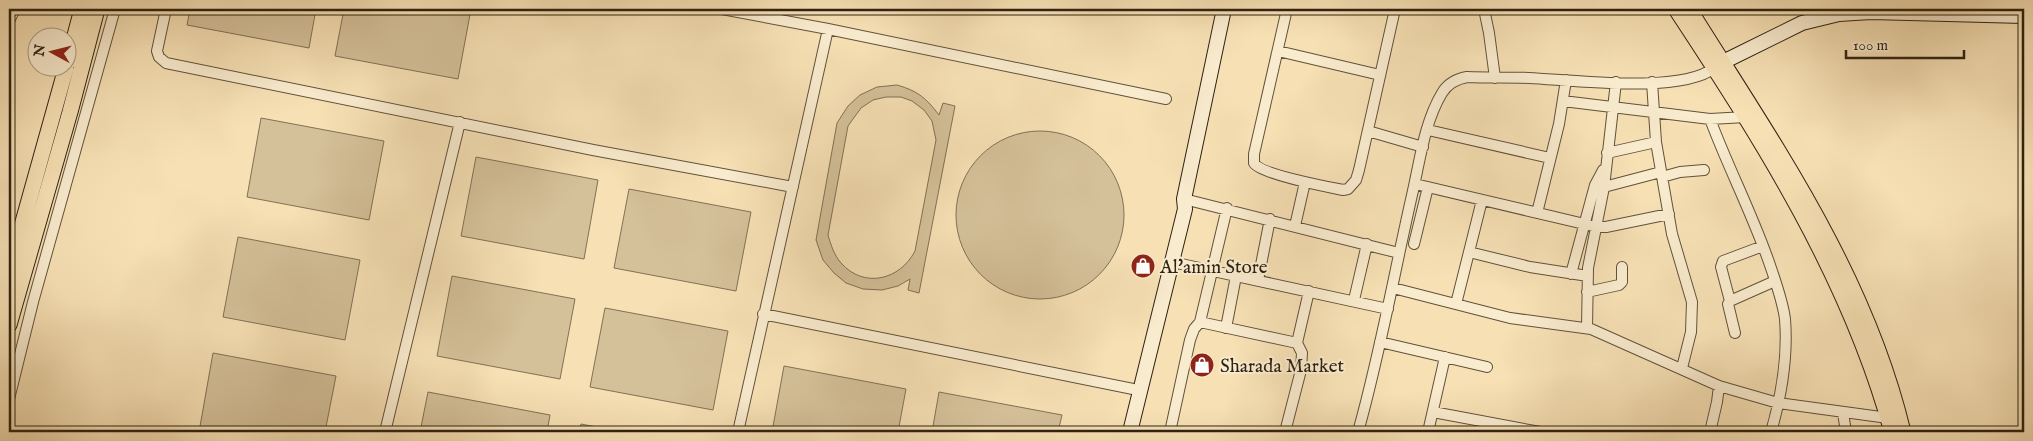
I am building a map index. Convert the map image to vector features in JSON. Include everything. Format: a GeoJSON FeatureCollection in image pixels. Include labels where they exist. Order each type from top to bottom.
{"type":"FeatureCollection","features":[{"type":"Feature","properties":{"kind":"main road"},"geometry":{"type":"LineString","coordinates":[[77,28],[82,9]]}},
{"type":"Feature","properties":{"kind":"main road"},"geometry":{"type":"LineString","coordinates":[[9,325],[70,112],[97,9]]}},
{"type":"Feature","properties":{"kind":"main road"},"geometry":{"type":"LineString","coordinates":[[1676,9],[1719,65],[1806,195],[1839,257],[1875,345],[1903,432]]}},
{"type":"Feature","properties":{"kind":"main road"},"geometry":{"type":"LineString","coordinates":[[1689,9],[1746,117],[1821,249],[1856,327],[1890,425]]}},
{"type":"Feature","properties":{"kind":"main road"},"geometry":{"type":"LineString","coordinates":[[9,272],[63,78]]}},
{"type":"Feature","properties":{"kind":"street"},"geometry":{"type":"LineString","coordinates":[[9,21],[15,9]]}},
{"type":"Feature","properties":{"kind":"street"},"geometry":{"type":"LineString","coordinates":[[9,399],[33,302],[115,9]]}},
{"type":"Feature","properties":{"kind":"street"},"geometry":{"type":"LineString","coordinates":[[166,9],[157,51],[159,57],[166,62],[593,150],[793,187]]}},
{"type":"Feature","properties":{"kind":"street"},"geometry":{"type":"LineString","coordinates":[[726,9],[1166,99]]}},
{"type":"Feature","properties":{"kind":"street"},"geometry":{"type":"LineString","coordinates":[[1130,432],[1185,209],[1184,199],[1224,9]]}},
{"type":"Feature","properties":{"kind":"street"},"geometry":{"type":"LineString","coordinates":[[1287,9],[1254,154],[1254,163],[1260,169],[1305,182],[1343,190],[1350,188],[1356,180],[1395,9]]}},
{"type":"Feature","properties":{"kind":"street"},"geometry":{"type":"LineString","coordinates":[[1484,9],[1490,33],[1495,78]]}},
{"type":"Feature","properties":{"kind":"street"},"geometry":{"type":"LineString","coordinates":[[1358,432],[1393,288],[1423,147],[1438,102],[1448,84],[1467,77],[1616,82],[1681,80],[1703,74],[1802,23],[1839,14],[1871,12],[2024,16]]}},
{"type":"Feature","properties":{"kind":"street"},"geometry":{"type":"LineString","coordinates":[[738,432],[828,29]]}},
{"type":"Feature","properties":{"kind":"street"},"geometry":{"type":"LineString","coordinates":[[1278,51],[1380,75]]}},
{"type":"Feature","properties":{"kind":"street"},"geometry":{"type":"LineString","coordinates":[[1537,213],[1563,101],[1566,80]]}},
{"type":"Feature","properties":{"kind":"street"},"geometry":{"type":"LineString","coordinates":[[1587,328],[1590,256],[1604,188],[1616,82]]}},
{"type":"Feature","properties":{"kind":"street"},"geometry":{"type":"LineString","coordinates":[[1652,82],[1656,142],[1669,214],[1677,254],[1684,269],[1692,302],[1691,332],[1682,368]]}},
{"type":"Feature","properties":{"kind":"street"},"geometry":{"type":"LineString","coordinates":[[1563,101],[1710,119],[1746,117]]}},
{"type":"Feature","properties":{"kind":"street"},"geometry":{"type":"LineString","coordinates":[[1710,119],[1763,246],[1775,281],[1784,317],[1784,354],[1778,403],[1770,432]]}},
{"type":"Feature","properties":{"kind":"street"},"geometry":{"type":"LineString","coordinates":[[385,432],[460,122]]}},
{"type":"Feature","properties":{"kind":"street"},"geometry":{"type":"LineString","coordinates":[[1428,130],[1550,158]]}},
{"type":"Feature","properties":{"kind":"street"},"geometry":{"type":"LineString","coordinates":[[1368,131],[1423,147]]}},
{"type":"Feature","properties":{"kind":"street"},"geometry":{"type":"LineString","coordinates":[[1607,153],[1656,142]]}},
{"type":"Feature","properties":{"kind":"street"},"geometry":{"type":"LineString","coordinates":[[1572,274],[1595,185],[1606,165]]}},
{"type":"Feature","properties":{"kind":"street"},"geometry":{"type":"LineString","coordinates":[[1604,188],[1662,174],[1704,170]]}},
{"type":"Feature","properties":{"kind":"street"},"geometry":{"type":"LineString","coordinates":[[1295,226],[1305,182]]}},
{"type":"Feature","properties":{"kind":"street"},"geometry":{"type":"LineString","coordinates":[[1415,184],[1597,226],[1606,227],[1669,214]]}},
{"type":"Feature","properties":{"kind":"street"},"geometry":{"type":"LineString","coordinates":[[1414,244],[1428,188]]}},
{"type":"Feature","properties":{"kind":"street"},"geometry":{"type":"LineString","coordinates":[[1184,199],[1227,208],[1399,253]]}},
{"type":"Feature","properties":{"kind":"street"},"geometry":{"type":"LineString","coordinates":[[1122,432],[1176,208],[1184,199]]}},
{"type":"Feature","properties":{"kind":"street"},"geometry":{"type":"LineString","coordinates":[[1456,304],[1482,200]]}},
{"type":"Feature","properties":{"kind":"street"},"geometry":{"type":"LineString","coordinates":[[1170,432],[1190,340],[1194,329],[1200,322],[1227,208]]}},
{"type":"Feature","properties":{"kind":"street"},"geometry":{"type":"LineString","coordinates":[[1258,280],[1270,219]]}},
{"type":"Feature","properties":{"kind":"street"},"geometry":{"type":"LineString","coordinates":[[1354,300],[1367,244]]}},
{"type":"Feature","properties":{"kind":"street"},"geometry":{"type":"LineString","coordinates":[[1735,333],[1728,304],[1730,301],[1720,267],[1723,261],[1763,246]]}},
{"type":"Feature","properties":{"kind":"street"},"geometry":{"type":"LineString","coordinates":[[1469,252],[1530,267],[1588,276]]}},
{"type":"Feature","properties":{"kind":"street"},"geometry":{"type":"LineString","coordinates":[[1172,262],[1212,272],[1354,300],[1388,309]]}},
{"type":"Feature","properties":{"kind":"street"},"geometry":{"type":"LineString","coordinates":[[1587,292],[1619,285],[1622,282],[1622,268]]}},
{"type":"Feature","properties":{"kind":"street"},"geometry":{"type":"LineString","coordinates":[[1226,328],[1236,276]]}},
{"type":"Feature","properties":{"kind":"street"},"geometry":{"type":"LineString","coordinates":[[1730,301],[1775,281]]}},
{"type":"Feature","properties":{"kind":"street"},"geometry":{"type":"LineString","coordinates":[[1393,288],[1510,318],[1587,328],[1682,368],[1718,386],[1778,403],[1842,413],[1890,425]]}},
{"type":"Feature","properties":{"kind":"street"},"geometry":{"type":"LineString","coordinates":[[1285,432],[1301,370],[1302,353],[1297,343],[1309,291]]}},
{"type":"Feature","properties":{"kind":"street"},"geometry":{"type":"LineString","coordinates":[[763,314],[1133,389]]}},
{"type":"Feature","properties":{"kind":"street"},"geometry":{"type":"LineString","coordinates":[[1200,322],[1297,343]]}},
{"type":"Feature","properties":{"kind":"street"},"geometry":{"type":"LineString","coordinates":[[1380,342],[1487,367]]}},
{"type":"Feature","properties":{"kind":"street"},"geometry":{"type":"LineString","coordinates":[[1428,432],[1446,357]]}},
{"type":"Feature","properties":{"kind":"street"},"geometry":{"type":"LineString","coordinates":[[1710,432],[1717,402],[1718,386]]}},
{"type":"Feature","properties":{"kind":"street"},"geometry":{"type":"LineString","coordinates":[[1433,412],[1540,432]]}},
{"type":"Feature","properties":{"kind":"street"},"geometry":{"type":"LineString","coordinates":[[1842,413],[1846,432]]}},
{"type":"Feature","properties":{"kind":"shaded area"},"geometry":{"type":"Polygon","coordinates":[[[190,9],[316,9],[309,48],[187,25],[190,9]]]}},
{"type":"Feature","properties":{"kind":"shaded area"},"geometry":{"type":"Polygon","coordinates":[[[344,9],[471,9],[458,79],[335,56],[344,9]]]}},
{"type":"Feature","properties":{"kind":"shaded area"},"geometry":{"type":"Polygon","coordinates":[[[897,85],[911,90],[926,100],[939,115],[943,103],[955,106],[919,293],[908,290],[910,279],[898,286],[882,290],[863,289],[846,283],[823,260],[816,240],[837,123],[848,106],[860,95],[877,87],[897,85]],[[886,97],[873,100],[861,108],[848,126],[828,235],[841,263],[850,271],[860,276],[881,278],[891,274],[900,269],[915,251],[936,140],[932,121],[924,110],[912,101],[901,97],[886,97]]]}},
{"type":"Feature","properties":{"kind":"shaded area"},"geometry":{"type":"Polygon","coordinates":[[[261,118],[384,141],[369,220],[247,197],[261,118]]]}},
{"type":"Feature","properties":{"kind":"shaded area"},"geometry":{"type":"Polygon","coordinates":[[[1048,131],[1072,137],[1100,155],[1110,168],[1121,190],[1124,215],[1121,240],[1110,262],[1100,275],[1087,285],[1065,296],[1032,299],[1015,296],[1000,289],[986,280],[975,269],[959,240],[956,207],[959,190],[966,175],[975,161],[986,150],[1015,134],[1048,131]]]}},
{"type":"Feature","properties":{"kind":"shaded area"},"geometry":{"type":"Polygon","coordinates":[[[476,157],[598,180],[584,259],[461,236],[476,157]]]}},
{"type":"Feature","properties":{"kind":"shaded area"},"geometry":{"type":"Polygon","coordinates":[[[629,189],[751,212],[736,291],[614,268],[629,189]]]}},
{"type":"Feature","properties":{"kind":"shaded area"},"geometry":{"type":"Polygon","coordinates":[[[238,237],[360,260],[345,340],[223,317],[238,237]]]}},
{"type":"Feature","properties":{"kind":"shaded area"},"geometry":{"type":"Polygon","coordinates":[[[452,276],[575,299],[560,379],[437,356],[452,276]]]}},
{"type":"Feature","properties":{"kind":"shaded area"},"geometry":{"type":"Polygon","coordinates":[[[605,308],[728,331],[713,410],[590,387],[605,308]]]}},
{"type":"Feature","properties":{"kind":"shaded area"},"geometry":{"type":"Polygon","coordinates":[[[213,353],[336,376],[325,432],[199,432],[213,353]]]}},
{"type":"Feature","properties":{"kind":"shaded area"},"geometry":{"type":"Polygon","coordinates":[[[784,366],[906,389],[898,432],[772,432],[784,366]]]}},
{"type":"Feature","properties":{"kind":"shaded area"},"geometry":{"type":"Polygon","coordinates":[[[428,392],[550,415],[547,432],[420,432],[428,392]]]}},
{"type":"Feature","properties":{"kind":"shaded area"},"geometry":{"type":"Polygon","coordinates":[[[939,392],[1062,415],[1058,432],[932,432],[939,392]]]}},
{"type":"Feature","properties":{"kind":"shaded area"},"geometry":{"type":"Polygon","coordinates":[[[581,424],[623,432],[579,432],[581,424]]]}},
{"type":"Feature","properties":{"kind":"place","name":"Al'amin Store"},"geometry":{"type":"Point","coordinates":[1143,266]}},
{"type":"Feature","properties":{"kind":"place","name":"Sharada Market"},"geometry":{"type":"Point","coordinates":[1202,365]}}]}
